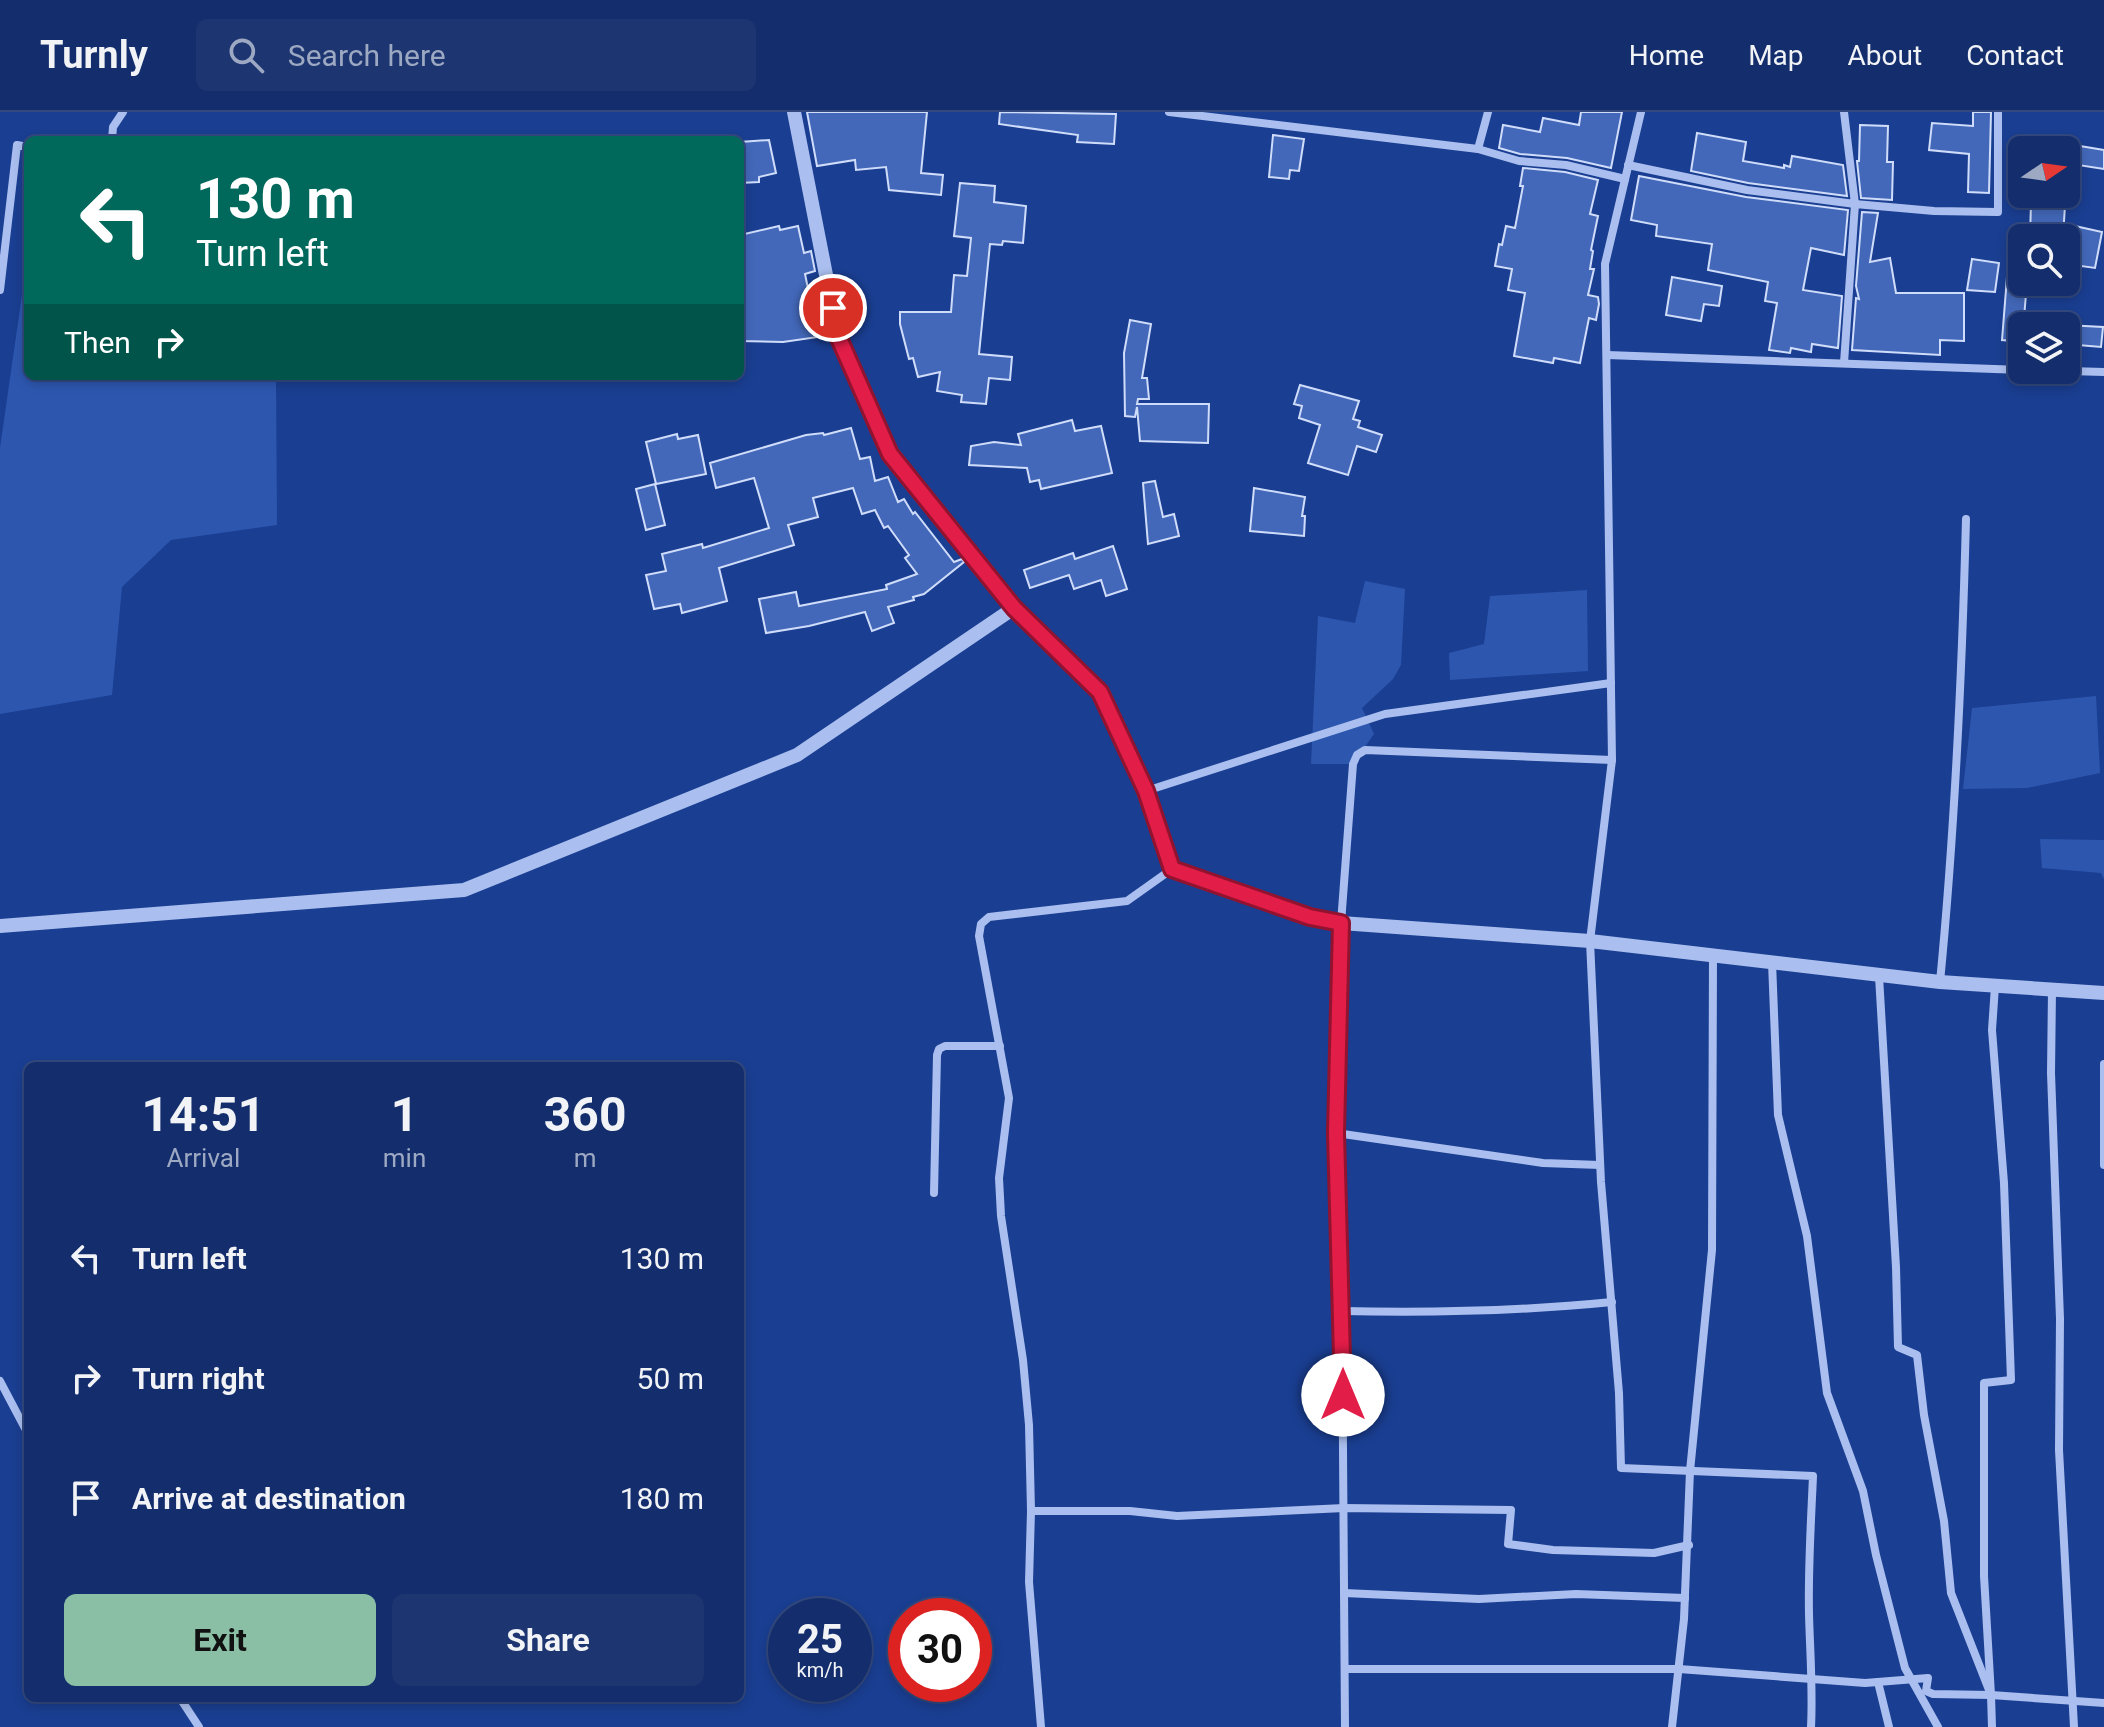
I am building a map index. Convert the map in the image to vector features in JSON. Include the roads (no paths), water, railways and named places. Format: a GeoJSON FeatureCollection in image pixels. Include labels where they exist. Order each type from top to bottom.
{"type":"FeatureCollection","features":[{"type":"Feature","properties":{"kind":"street"},"geometry":{"type":"LineString","coordinates":[[112,136],[113,127],[123,112]]}},
{"type":"Feature","properties":{"kind":"street"},"geometry":{"type":"LineString","coordinates":[[794,112],[838,336],[890,454],[1014,608],[1100,692],[1146,791],[1172,869]]}},
{"type":"Feature","properties":{"kind":"street"},"geometry":{"type":"LineString","coordinates":[[1169,112],[1478,149],[1519,161],[1566,165],[1625,179]]}},
{"type":"Feature","properties":{"kind":"street"},"geometry":{"type":"LineString","coordinates":[[1478,149],[1488,112]]}},
{"type":"Feature","properties":{"kind":"street"},"geometry":{"type":"LineString","coordinates":[[1641,112],[1605,264],[1612,760],[1590,941],[1600,1165],[1619,1393],[1621,1468],[1813,1476],[1809,1616],[1813,1681],[1811,1727]]}},
{"type":"Feature","properties":{"kind":"street"},"geometry":{"type":"LineString","coordinates":[[1844,112],[1855,204],[1844,363]]}},
{"type":"Feature","properties":{"kind":"street"},"geometry":{"type":"LineString","coordinates":[[1628,165],[1747,190],[1855,204],[1934,211],[1998,212],[1998,112]]}},
{"type":"Feature","properties":{"kind":"street"},"geometry":{"type":"LineString","coordinates":[[0,290],[17,145],[24,146]]}},
{"type":"Feature","properties":{"kind":"street"},"geometry":{"type":"LineString","coordinates":[[1607,355],[2008,369]]}},
{"type":"Feature","properties":{"kind":"street"},"geometry":{"type":"LineString","coordinates":[[2080,371],[2104,372]]}},
{"type":"Feature","properties":{"kind":"street"},"geometry":{"type":"LineString","coordinates":[[1940,982],[1957,773],[1966,519]]}},
{"type":"Feature","properties":{"kind":"street"},"geometry":{"type":"LineString","coordinates":[[0,926],[464,890],[797,755],[1014,608]]}},
{"type":"Feature","properties":{"kind":"street"},"geometry":{"type":"LineString","coordinates":[[1146,791],[1385,714],[1611,683]]}},
{"type":"Feature","properties":{"kind":"street"},"geometry":{"type":"LineString","coordinates":[[1345,1727],[1342,1311],[1336,1133],[1341,923],[1353,764],[1357,755],[1365,750],[1612,760]]}},
{"type":"Feature","properties":{"kind":"street"},"geometry":{"type":"LineString","coordinates":[[1172,869],[1310,917],[1341,923],[1590,941],[1879,976],[2104,993]]}},
{"type":"Feature","properties":{"kind":"street"},"geometry":{"type":"LineString","coordinates":[[1041,1727],[1029,1582],[1031,1511],[1023,1360],[1001,1216],[999,1178],[1009,1098],[979,936],[981,924],[989,917],[1127,901],[1172,869]]}},
{"type":"Feature","properties":{"kind":"street"},"geometry":{"type":"LineString","coordinates":[[1672,1727],[1689,1545],[1690,1471],[1712,1250],[1713,954]]}},
{"type":"Feature","properties":{"kind":"street"},"geometry":{"type":"LineString","coordinates":[[1772,961],[1778,1115],[1807,1236],[1827,1393],[1863,1491],[1905,1668],[1938,1727]]}},
{"type":"Feature","properties":{"kind":"street"},"geometry":{"type":"LineString","coordinates":[[1879,976],[1898,1347],[1917,1355],[1924,1415],[1944,1521],[1951,1593],[1991,1695]]}},
{"type":"Feature","properties":{"kind":"street"},"geometry":{"type":"LineString","coordinates":[[1992,1727],[1984,1576],[1984,1383],[2011,1380],[2004,1183],[1992,1030],[1995,986]]}},
{"type":"Feature","properties":{"kind":"street"},"geometry":{"type":"LineString","coordinates":[[2052,990],[2051,1089],[2060,1319],[2059,1450],[2074,1727]]}},
{"type":"Feature","properties":{"kind":"street"},"geometry":{"type":"LineString","coordinates":[[934,1193],[939,1049],[945,1046],[1000,1046]]}},
{"type":"Feature","properties":{"kind":"street"},"geometry":{"type":"LineString","coordinates":[[2104,1064],[2104,1165]]}},
{"type":"Feature","properties":{"kind":"street"},"geometry":{"type":"LineString","coordinates":[[1336,1133],[1543,1163],[1600,1165]]}},
{"type":"Feature","properties":{"kind":"street"},"geometry":{"type":"LineString","coordinates":[[1342,1311],[1527,1311],[1612,1302]]}},
{"type":"Feature","properties":{"kind":"street"},"geometry":{"type":"LineString","coordinates":[[0,1381],[24,1426]]}},
{"type":"Feature","properties":{"kind":"street"},"geometry":{"type":"LineString","coordinates":[[1031,1511],[1130,1511],[1177,1516],[1344,1508],[1511,1510],[1508,1544],[1553,1550],[1654,1553],[1689,1545]]}},
{"type":"Feature","properties":{"kind":"street"},"geometry":{"type":"LineString","coordinates":[[1344,1593],[1479,1599],[1576,1594],[1685,1598]]}},
{"type":"Feature","properties":{"kind":"street"},"geometry":{"type":"LineString","coordinates":[[1345,1669],[1679,1669],[1813,1681],[1878,1682],[1928,1678],[1926,1691],[1933,1694],[2104,1703]]}},
{"type":"Feature","properties":{"kind":"street"},"geometry":{"type":"LineString","coordinates":[[1878,1682],[1889,1727]]}},
{"type":"Feature","properties":{"kind":"street"},"geometry":{"type":"LineString","coordinates":[[183,1702],[199,1727]]}}]}
